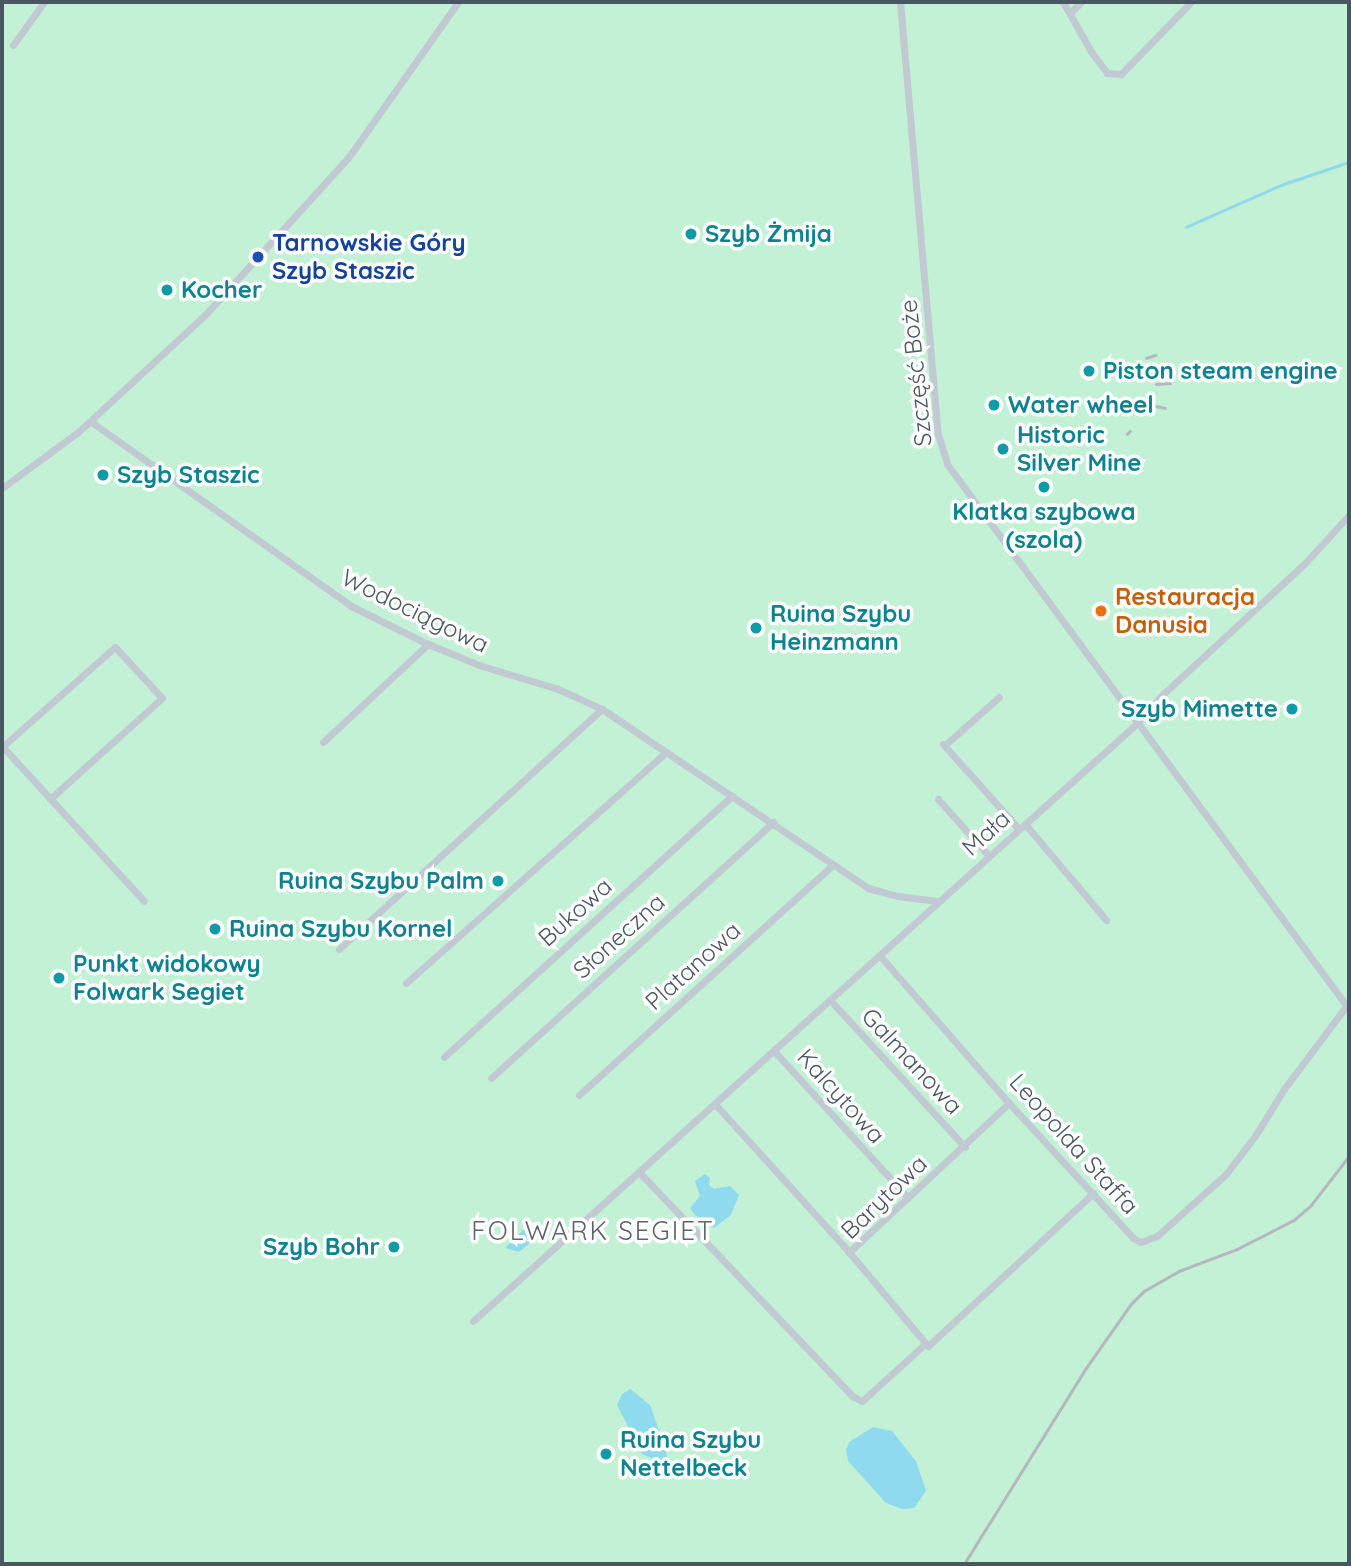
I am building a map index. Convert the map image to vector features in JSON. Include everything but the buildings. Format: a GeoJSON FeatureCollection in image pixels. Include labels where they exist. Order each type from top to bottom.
{"type":"FeatureCollection","features":[{"type":"Feature","properties":{"kind":"street"},"geometry":{"type":"LineString","coordinates":[[13,44],[44,2]]}},
{"type":"Feature","properties":{"kind":"street"},"geometry":{"type":"LineString","coordinates":[[2,488],[90,421],[205,316],[348,158],[458,2]]}},
{"type":"Feature","properties":{"kind":"street","name":"Szczęść Boże"},"geometry":{"type":"LineString","coordinates":[[900,2],[941,448],[954,475],[1136,722]]}},
{"type":"Feature","properties":{"kind":"street"},"geometry":{"type":"LineString","coordinates":[[1063,2],[1092,53],[1107,73],[1121,74],[1191,2]]}},
{"type":"Feature","properties":{"kind":"street"},"geometry":{"type":"LineString","coordinates":[[1070,13],[1081,2]]}},
{"type":"Feature","properties":{"kind":"street","name":"Wodociągowa"},"geometry":{"type":"LineString","coordinates":[[90,421],[351,606],[428,645],[482,666],[558,690],[602,709],[868,888],[884,894],[938,901]]}},
{"type":"Feature","properties":{"kind":"street","name":"Mała"},"geometry":{"type":"LineString","coordinates":[[473,1321],[881,957],[938,901],[1136,722],[1286,581],[1349,515]]}},
{"type":"Feature","properties":{"kind":"street"},"geometry":{"type":"LineString","coordinates":[[323,742],[428,645]]}},
{"type":"Feature","properties":{"kind":"street"},"geometry":{"type":"LineString","coordinates":[[50,799],[163,698],[116,647],[2,746],[50,799],[144,901]]}},
{"type":"Feature","properties":{"kind":"street"},"geometry":{"type":"LineString","coordinates":[[999,697],[944,744],[1106,919]]}},
{"type":"Feature","properties":{"kind":"street"},"geometry":{"type":"LineString","coordinates":[[339,948],[602,709]]}},
{"type":"Feature","properties":{"kind":"street","name":"Leopolda Staffa"},"geometry":{"type":"LineString","coordinates":[[881,957],[1137,1241],[1146,1242],[1157,1236],[1226,1174],[1255,1136],[1284,1089],[1348,1007],[1136,722]]}},
{"type":"Feature","properties":{"kind":"street"},"geometry":{"type":"LineString","coordinates":[[406,983],[666,752]]}},
{"type":"Feature","properties":{"kind":"street","name":"Bukowa"},"geometry":{"type":"LineString","coordinates":[[444,1057],[732,796]]}},
{"type":"Feature","properties":{"kind":"street"},"geometry":{"type":"LineString","coordinates":[[938,799],[989,856]]}},
{"type":"Feature","properties":{"kind":"street","name":"Słoneczna"},"geometry":{"type":"LineString","coordinates":[[491,1078],[773,822]]}},
{"type":"Feature","properties":{"kind":"street","name":"Platanowa"},"geometry":{"type":"LineString","coordinates":[[579,1095],[833,865]]}},
{"type":"Feature","properties":{"kind":"street","name":"Galmanowa"},"geometry":{"type":"LineString","coordinates":[[831,1001],[965,1147]]}},
{"type":"Feature","properties":{"kind":"street","name":"Kalcytowa"},"geometry":{"type":"LineString","coordinates":[[774,1051],[908,1198]]}},
{"type":"Feature","properties":{"kind":"street","name":"Barytowa"},"geometry":{"type":"LineString","coordinates":[[926,1343],[849,1252],[965,1147],[1009,1102]]}},
{"type":"Feature","properties":{"kind":"street"},"geometry":{"type":"LineString","coordinates":[[715,1104],[849,1252]]}},
{"type":"Feature","properties":{"kind":"street"},"geometry":{"type":"LineString","coordinates":[[639,1171],[852,1396],[862,1401],[926,1343],[929,1346],[1093,1193]]}},
{"type":"Feature","properties":{"kind":"green space"},"geometry":{"type":"Polygon","coordinates":[[[2,2],[1349,2],[1349,1564],[2,1564],[2,2]]]}},
{"type":"Feature","properties":{"kind":"water"},"geometry":{"type":"Polygon","coordinates":[[[705,1174],[710,1178],[709,1185],[714,1189],[730,1186],[739,1195],[731,1215],[714,1228],[695,1215],[690,1208],[700,1196],[695,1181],[705,1174]]]}},
{"type":"Feature","properties":{"kind":"water"},"geometry":{"type":"Polygon","coordinates":[[[523,1230],[529,1231],[529,1244],[519,1252],[505,1248],[523,1230]]]}},
{"type":"Feature","properties":{"kind":"water"},"geometry":{"type":"Polygon","coordinates":[[[630,1389],[650,1405],[666,1450],[667,1458],[662,1463],[642,1454],[617,1405],[622,1394],[630,1389]]]}},
{"type":"Feature","properties":{"kind":"water"},"geometry":{"type":"Polygon","coordinates":[[[873,1427],[892,1431],[916,1461],[926,1491],[914,1508],[902,1509],[886,1503],[848,1461],[846,1450],[849,1442],[873,1427]]]}},
{"type":"Feature","properties":{"kind":"waterway"},"geometry":{"type":"LineString","coordinates":[[1186,227],[1281,185],[1349,162]]}},
{"type":"Feature","properties":{"kind":"railway"},"geometry":{"type":"LineString","coordinates":[[1146,358],[1156,355]]}},
{"type":"Feature","properties":{"kind":"railway"},"geometry":{"type":"LineString","coordinates":[[1151,368],[1169,364]]}},
{"type":"Feature","properties":{"kind":"railway"},"geometry":{"type":"LineString","coordinates":[[1156,384],[1170,383]]}},
{"type":"Feature","properties":{"kind":"railway"},"geometry":{"type":"LineString","coordinates":[[1152,405],[1165,408]]}},
{"type":"Feature","properties":{"kind":"railway"},"geometry":{"type":"LineString","coordinates":[[1127,434],[1130,431]]}},
{"type":"Feature","properties":{"kind":"railway"},"geometry":{"type":"LineString","coordinates":[[964,1564],[1086,1368],[1131,1304],[1144,1291],[1179,1271],[1237,1249],[1294,1220],[1311,1205],[1349,1156]]}},
{"type":"Feature","properties":{"kind":"place","name":"Szyb Żmija"},"geometry":{"type":"Point","coordinates":[691,234]}},
{"type":"Feature","properties":{"kind":"place","name":"Tarnowskie Góry Szyb Staszic"},"geometry":{"type":"Point","coordinates":[258,257]}},
{"type":"Feature","properties":{"kind":"place","name":"Kocher"},"geometry":{"type":"Point","coordinates":[167,290]}},
{"type":"Feature","properties":{"kind":"place","name":"Piston steam engine"},"geometry":{"type":"Point","coordinates":[1089,371]}},
{"type":"Feature","properties":{"kind":"place","name":"Water wheel"},"geometry":{"type":"Point","coordinates":[994,405]}},
{"type":"Feature","properties":{"kind":"place","name":"Historic Silver Mine"},"geometry":{"type":"Point","coordinates":[1003,449]}},
{"type":"Feature","properties":{"kind":"place","name":"Szyb Staszic"},"geometry":{"type":"Point","coordinates":[103,475]}},
{"type":"Feature","properties":{"kind":"place","name":"Klatka szybowa (szola)"},"geometry":{"type":"Point","coordinates":[1044,487]}},
{"type":"Feature","properties":{"kind":"place","name":"Restauracja Danusia"},"geometry":{"type":"Point","coordinates":[1101,611]}},
{"type":"Feature","properties":{"kind":"place","name":"Ruina Szybu Heinzmann"},"geometry":{"type":"Point","coordinates":[756,628]}},
{"type":"Feature","properties":{"kind":"place","name":"Szyb Mimette"},"geometry":{"type":"Point","coordinates":[1292,709]}},
{"type":"Feature","properties":{"kind":"place","name":"Ruina Szybu Palm"},"geometry":{"type":"Point","coordinates":[498,881]}},
{"type":"Feature","properties":{"kind":"place","name":"Ruina Szybu Kornel"},"geometry":{"type":"Point","coordinates":[215,929]}},
{"type":"Feature","properties":{"kind":"place","name":"Punkt widokowy Folwark Segiet"},"geometry":{"type":"Point","coordinates":[59,978]}},
{"type":"Feature","properties":{"kind":"place","name":"Szyb Bohr"},"geometry":{"type":"Point","coordinates":[394,1247]}},
{"type":"Feature","properties":{"kind":"place","name":"Ruina Szybu Nettelbeck"},"geometry":{"type":"Point","coordinates":[606,1454]}},
{"type":"Feature","properties":{"kind":"district","name":"FOLWARK SEGIET"},"geometry":{"type":"Point","coordinates":[593,1231]}}]}
